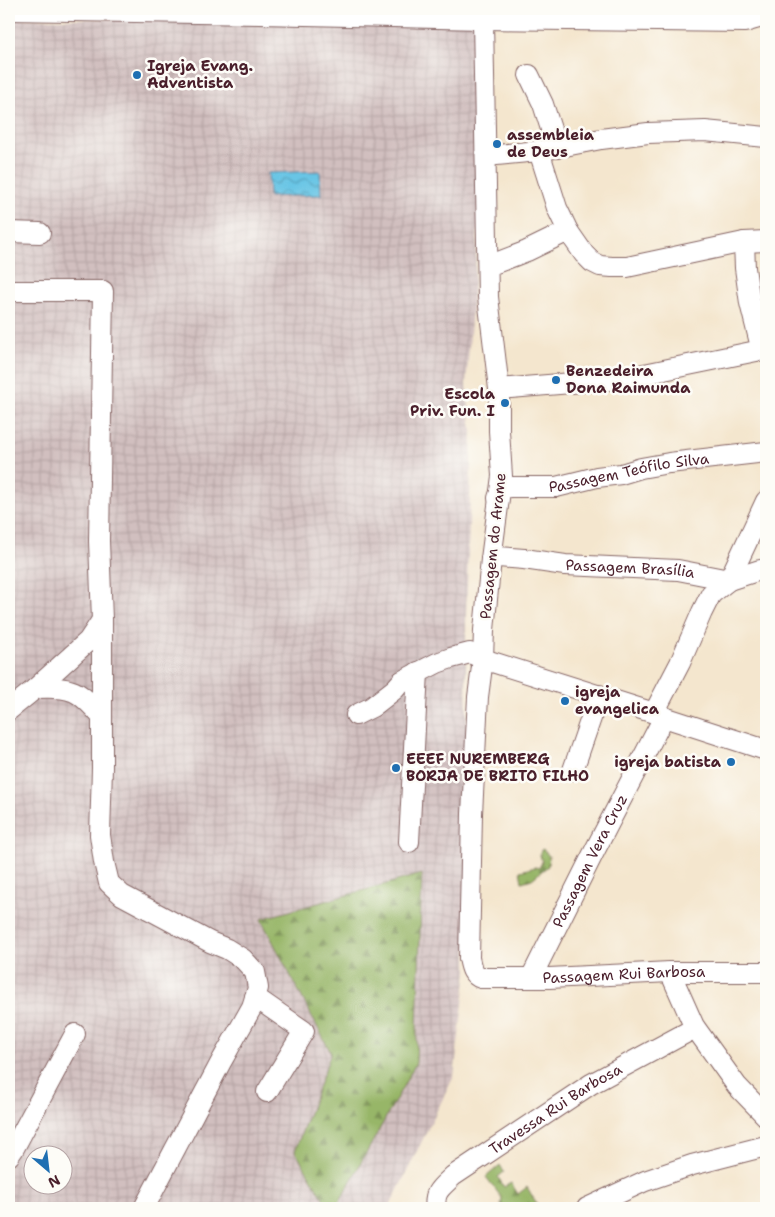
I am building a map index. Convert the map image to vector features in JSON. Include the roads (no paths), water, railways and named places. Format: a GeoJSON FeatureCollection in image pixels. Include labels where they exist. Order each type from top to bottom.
{"type":"FeatureCollection","features":[{"type":"Feature","properties":{"kind":"street"},"geometry":{"type":"LineString","coordinates":[[9,10],[260,11],[483,19],[745,22],[766,16]]}},
{"type":"Feature","properties":{"kind":"street","name":"Passagem do Arame"},"geometry":{"type":"LineString","coordinates":[[481,978],[476,977],[473,973],[469,958],[472,814],[478,697],[491,558],[502,476],[499,389],[488,297],[483,19]]}},
{"type":"Feature","properties":{"kind":"street"},"geometry":{"type":"LineString","coordinates":[[529,74],[543,104],[556,208],[568,232],[592,262],[600,266],[627,267],[744,242],[766,241]]}},
{"type":"Feature","properties":{"kind":"street"},"geometry":{"type":"LineString","coordinates":[[486,156],[548,150],[601,139],[648,133],[705,131],[766,137]]}},
{"type":"Feature","properties":{"kind":"street"},"geometry":{"type":"LineString","coordinates":[[9,232],[40,232]]}},
{"type":"Feature","properties":{"kind":"street"},"geometry":{"type":"LineString","coordinates":[[488,266],[568,232]]}},
{"type":"Feature","properties":{"kind":"street"},"geometry":{"type":"LineString","coordinates":[[499,389],[620,379],[764,350],[749,294],[744,242]]}},
{"type":"Feature","properties":{"kind":"street"},"geometry":{"type":"LineString","coordinates":[[9,291],[103,291],[91,541],[102,620],[100,835],[109,883],[122,895],[243,958],[255,972],[258,988],[252,1008],[221,1062],[144,1208]]}},
{"type":"Feature","properties":{"kind":"street","name":"Passagem Teófilo Silva"},"geometry":{"type":"LineString","coordinates":[[498,498],[502,487],[556,487],[669,463],[766,452]]}},
{"type":"Feature","properties":{"kind":"street","name":"Passagem Vera Cruz"},"geometry":{"type":"LineString","coordinates":[[531,978],[596,848],[659,715],[702,612],[711,594],[729,580],[766,501]]}},
{"type":"Feature","properties":{"kind":"street","name":"Passagem Brasília"},"geometry":{"type":"LineString","coordinates":[[491,558],[524,559],[565,565],[678,570],[729,580],[766,569]]}},
{"type":"Feature","properties":{"kind":"street"},"geometry":{"type":"LineString","coordinates":[[9,710],[88,641],[102,620]]}},
{"type":"Feature","properties":{"kind":"street"},"geometry":{"type":"LineString","coordinates":[[356,715],[372,707],[402,681],[418,672],[451,658],[470,653],[483,659],[766,750]]}},
{"type":"Feature","properties":{"kind":"street"},"geometry":{"type":"LineString","coordinates":[[409,842],[418,672]]}},
{"type":"Feature","properties":{"kind":"street"},"geometry":{"type":"LineString","coordinates":[[36,688],[56,687],[72,690],[88,701],[102,717]]}},
{"type":"Feature","properties":{"kind":"street"},"geometry":{"type":"LineString","coordinates":[[573,770],[599,695]]}},
{"type":"Feature","properties":{"kind":"street"},"geometry":{"type":"LineString","coordinates":[[670,972],[695,1028],[738,1086],[766,1116]]}},
{"type":"Feature","properties":{"kind":"street","name":"Passagem Rui Barbosa"},"geometry":{"type":"LineString","coordinates":[[481,978],[549,978],[670,972],[766,972]]}},
{"type":"Feature","properties":{"kind":"street"},"geometry":{"type":"LineString","coordinates":[[255,997],[304,1031],[266,1092]]}},
{"type":"Feature","properties":{"kind":"street","name":"Travessa Rui Barbosa"},"geometry":{"type":"LineString","coordinates":[[436,1208],[435,1196],[454,1176],[591,1084],[695,1028]]}},
{"type":"Feature","properties":{"kind":"street"},"geometry":{"type":"LineString","coordinates":[[9,1156],[75,1034]]}},
{"type":"Feature","properties":{"kind":"street"},"geometry":{"type":"LineString","coordinates":[[587,1208],[645,1181],[692,1165],[766,1146]]}},
{"type":"Feature","properties":{"kind":"water"},"geometry":{"type":"Polygon","coordinates":[[[320,171],[321,195],[269,197],[268,173],[320,171]]]}},
{"type":"Feature","properties":{"kind":"place","name":"Igreja Evang. Adventista"},"geometry":{"type":"Point","coordinates":[137,75]}},
{"type":"Feature","properties":{"kind":"place","name":"assembleia de Deus"},"geometry":{"type":"Point","coordinates":[497,144]}},
{"type":"Feature","properties":{"kind":"place","name":"Benzedeira Dona Raimunda"},"geometry":{"type":"Point","coordinates":[556,380]}},
{"type":"Feature","properties":{"kind":"place","name":"Escola Priv. Fun. I"},"geometry":{"type":"Point","coordinates":[505,403]}},
{"type":"Feature","properties":{"kind":"place","name":"igreja evangelica"},"geometry":{"type":"Point","coordinates":[565,701]}},
{"type":"Feature","properties":{"kind":"place","name":"igreja batista"},"geometry":{"type":"Point","coordinates":[731,762]}},
{"type":"Feature","properties":{"kind":"place","name":"EEEF NUREMBERG BORJA DE BRITO FILHO"},"geometry":{"type":"Point","coordinates":[396,768]}}]}
